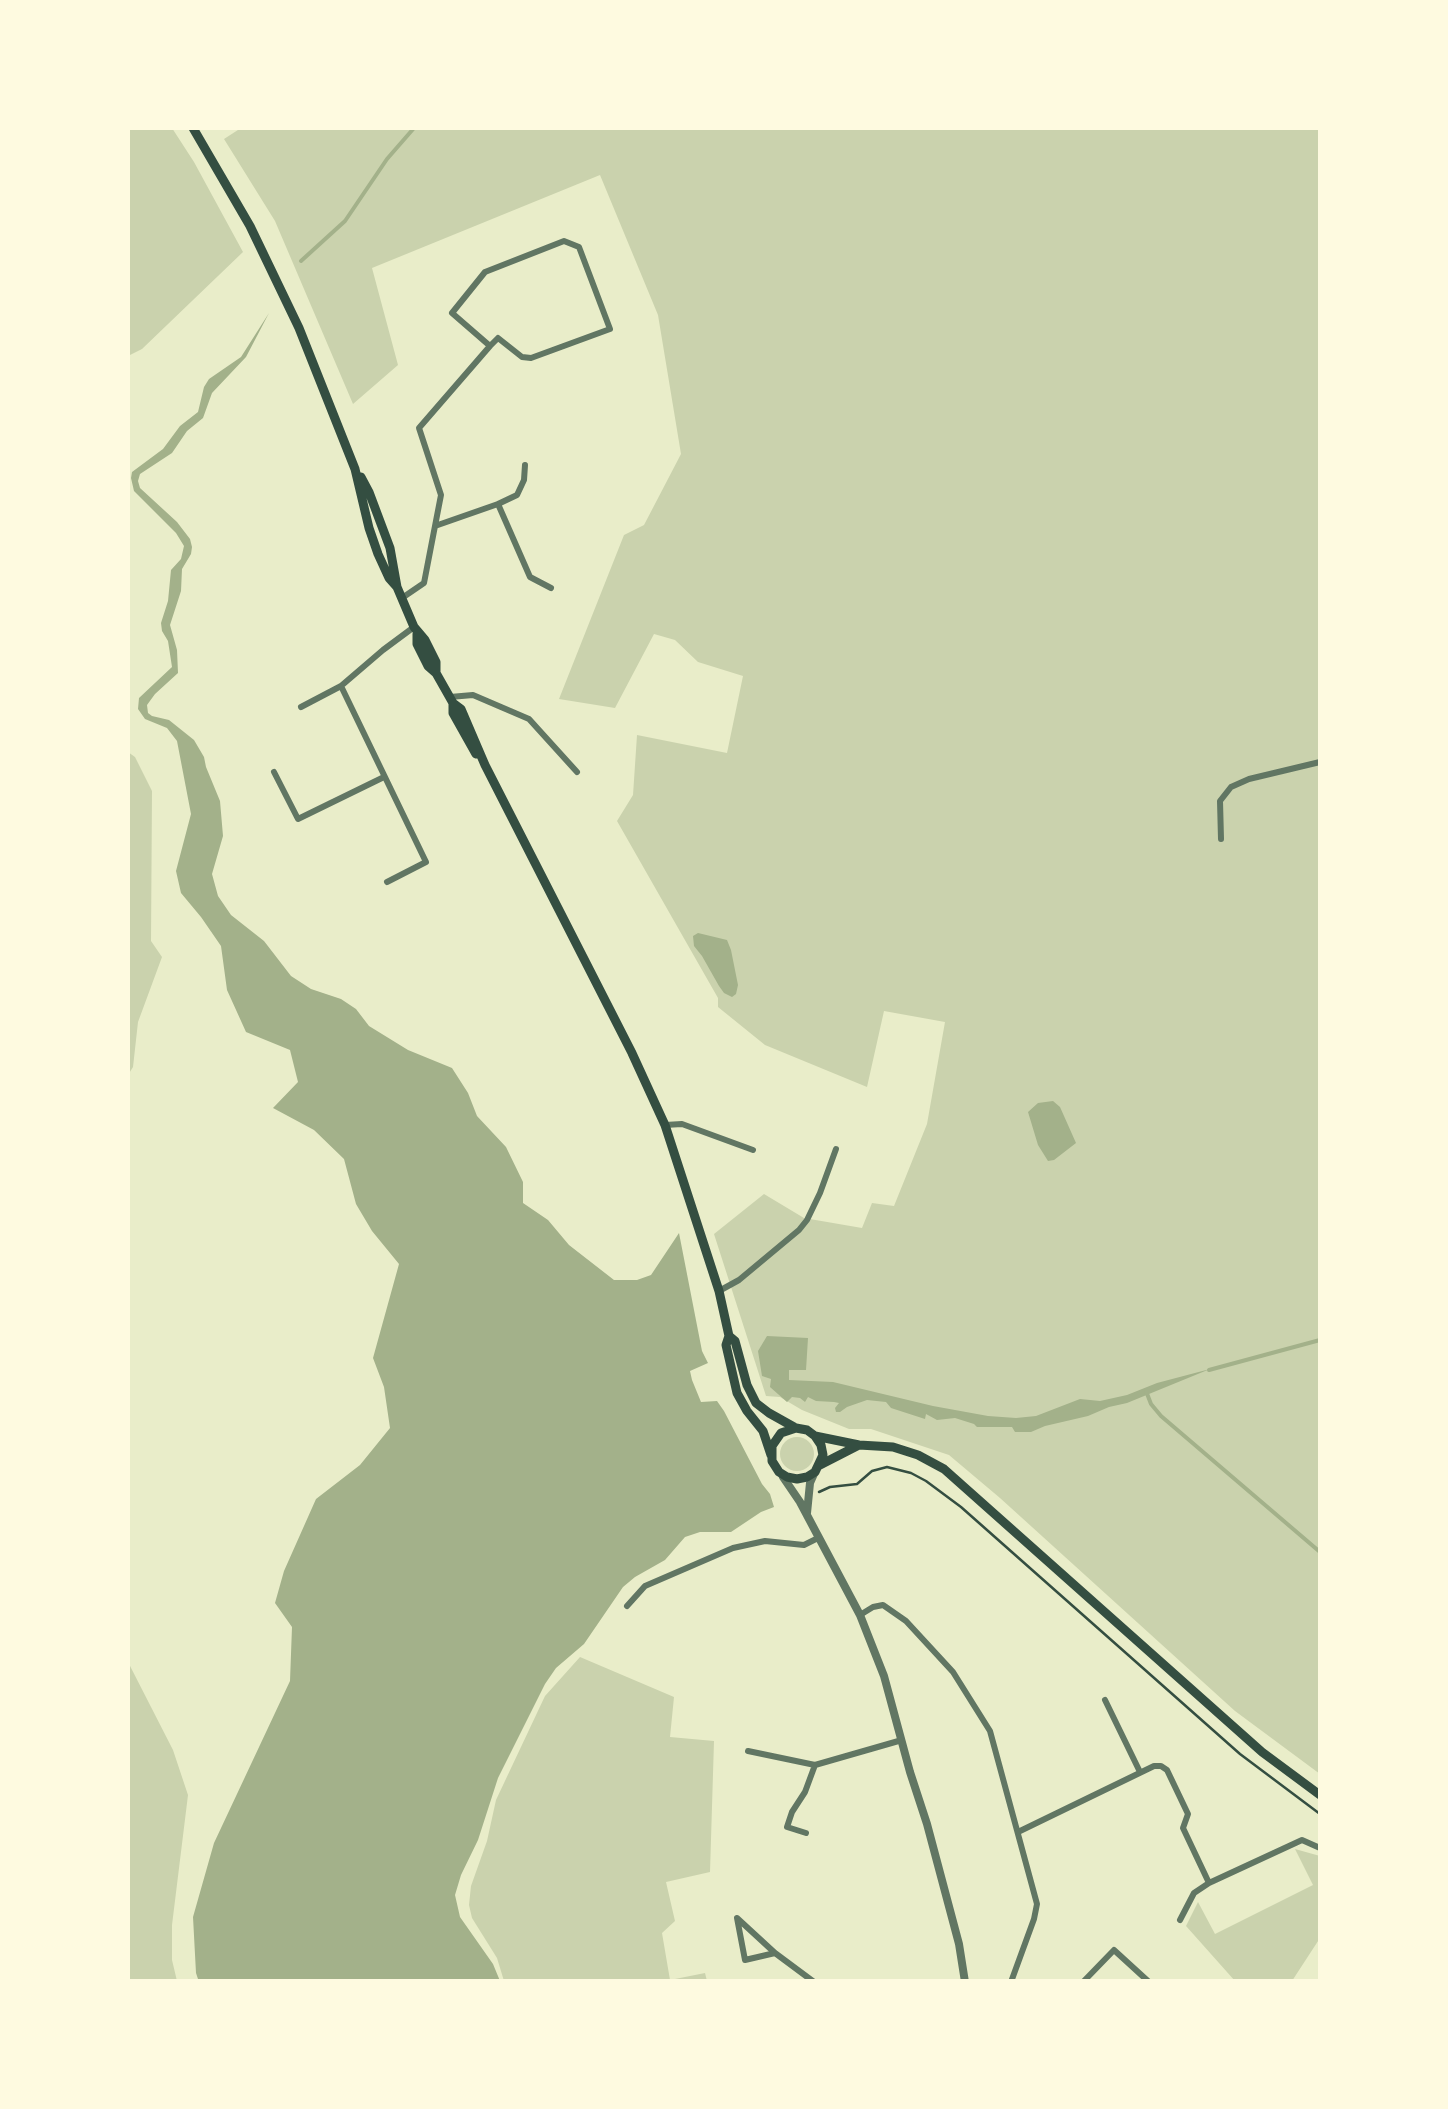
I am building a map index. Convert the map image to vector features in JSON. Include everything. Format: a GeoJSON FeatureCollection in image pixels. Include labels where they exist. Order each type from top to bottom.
{"type":"FeatureCollection","features":[{"type":"Feature","properties":{"kind":"main road"},"geometry":{"type":"LineString","coordinates":[[194,128],[290,306],[356,469],[374,541],[416,630],[417,644],[451,700],[458,724],[485,765],[665,1125],[719,1290],[737,1392],[764,1431],[779,1472],[787,1478],[807,1478],[859,1445]]}},
{"type":"Feature","properties":{"kind":"main road"},"geometry":{"type":"LineString","coordinates":[[729,1336],[734,1340],[756,1402],[769,1414],[806,1430],[821,1444],[818,1468]]}},
{"type":"Feature","properties":{"kind":"main road"},"geometry":{"type":"LineString","coordinates":[[771,1454],[781,1433],[796,1428]]}},
{"type":"Feature","properties":{"kind":"main road"},"geometry":{"type":"LineString","coordinates":[[815,1436],[893,1447],[918,1454],[944,1469],[1262,1752],[1320,1795]]}},
{"type":"Feature","properties":{"kind":"street"},"geometry":{"type":"LineString","coordinates":[[402,598],[424,583],[440,495],[419,428],[498,338],[522,357],[531,358],[610,329],[579,247],[564,241],[485,272],[452,313],[490,346]]}},
{"type":"Feature","properties":{"kind":"street"},"geometry":{"type":"LineString","coordinates":[[435,526],[517,495],[524,480],[524,465]]}},
{"type":"Feature","properties":{"kind":"street"},"geometry":{"type":"LineString","coordinates":[[498,504],[530,577],[551,588]]}},
{"type":"Feature","properties":{"kind":"street"},"geometry":{"type":"LineString","coordinates":[[301,707],[341,686],[383,650],[416,630]]}},
{"type":"Feature","properties":{"kind":"street"},"geometry":{"type":"LineString","coordinates":[[341,686],[426,862],[387,882]]}},
{"type":"Feature","properties":{"kind":"street"},"geometry":{"type":"LineString","coordinates":[[451,700],[473,695],[529,719],[577,772]]}},
{"type":"Feature","properties":{"kind":"street"},"geometry":{"type":"LineString","coordinates":[[1222,840],[1220,801],[1231,787],[1320,762]]}},
{"type":"Feature","properties":{"kind":"street"},"geometry":{"type":"LineString","coordinates":[[274,772],[298,818],[384,777]]}},
{"type":"Feature","properties":{"kind":"street"},"geometry":{"type":"LineString","coordinates":[[665,1125],[682,1124],[753,1150]]}},
{"type":"Feature","properties":{"kind":"street"},"geometry":{"type":"LineString","coordinates":[[719,1290],[739,1280],[807,1220],[836,1149]]}},
{"type":"Feature","properties":{"kind":"street"},"geometry":{"type":"LineString","coordinates":[[806,1513],[810,1483],[818,1468]]}},
{"type":"Feature","properties":{"kind":"street"},"geometry":{"type":"LineString","coordinates":[[779,1472],[791,1486],[860,1614],[884,1676],[959,1944],[965,1982]]}},
{"type":"Feature","properties":{"kind":"street"},"geometry":{"type":"LineString","coordinates":[[627,1606],[645,1586],[734,1548],[764,1541],[804,1545],[818,1538]]}},
{"type":"Feature","properties":{"kind":"street"},"geometry":{"type":"LineString","coordinates":[[860,1614],[883,1605],[896,1613],[953,1672],[990,1731],[1037,1904],[1011,1982]]}},
{"type":"Feature","properties":{"kind":"street"},"geometry":{"type":"LineString","coordinates":[[1106,1700],[1140,1772]]}},
{"type":"Feature","properties":{"kind":"street"},"geometry":{"type":"LineString","coordinates":[[748,1750],[814,1764],[902,1740]]}},
{"type":"Feature","properties":{"kind":"street"},"geometry":{"type":"LineString","coordinates":[[806,1833],[787,1827],[814,1764]]}},
{"type":"Feature","properties":{"kind":"street"},"geometry":{"type":"LineString","coordinates":[[1018,1832],[1154,1766],[1166,1770],[1188,1814],[1183,1828],[1209,1883]]}},
{"type":"Feature","properties":{"kind":"street"},"geometry":{"type":"LineString","coordinates":[[1180,1920],[1194,1893],[1209,1883],[1302,1840],[1320,1848]]}},
{"type":"Feature","properties":{"kind":"street"},"geometry":{"type":"LineString","coordinates":[[775,1953],[745,1960],[737,1918],[814,1982]]}},
{"type":"Feature","properties":{"kind":"street"},"geometry":{"type":"LineString","coordinates":[[1083,1982],[1114,1950],[1149,1982]]}},
{"type":"Feature","properties":{"kind":"path"},"geometry":{"type":"LineString","coordinates":[[815,1494],[830,1487],[857,1484],[881,1468],[896,1468],[926,1481],[961,1507],[1240,1754],[1320,1814]]}},
{"type":"Feature","properties":{"kind":"shaded area"},"geometry":{"type":"Polygon","coordinates":[[[128,128],[172,128],[243,252],[142,349],[128,356],[128,128]]]}},
{"type":"Feature","properties":{"kind":"shaded area"},"geometry":{"type":"Polygon","coordinates":[[[241,128],[1320,128],[1320,1774],[1235,1711],[949,1455],[871,1429],[849,1429],[780,1397],[766,1396],[714,1234],[764,1194],[804,1218],[862,1228],[872,1203],[894,1206],[927,1124],[945,1022],[884,1011],[867,1087],[765,1045],[718,1007],[718,998],[617,821],[633,795],[637,735],[727,753],[743,676],[698,662],[675,640],[654,634],[615,708],[559,699],[624,535],[644,525],[681,454],[658,315],[600,175],[372,268],[398,365],[353,404],[275,221],[224,139],[241,128]]]}},
{"type":"Feature","properties":{"kind":"shaded area"},"geometry":{"type":"Polygon","coordinates":[[[269,313],[246,357],[212,393],[203,418],[187,431],[172,453],[140,474],[138,481],[140,488],[177,522],[192,547],[182,569],[181,591],[170,625],[178,673],[147,705],[152,716],[169,720],[194,740],[204,757],[220,801],[223,836],[212,874],[218,896],[231,915],[264,941],[291,976],[311,989],[341,999],[356,1009],[369,1026],[408,1050],[452,1068],[477,1116],[506,1147],[523,1182],[523,1203],[548,1220],[569,1245],[614,1280],[637,1280],[651,1275],[679,1233],[702,1351],[708,1363],[690,1371],[692,1380],[701,1402],[717,1401],[724,1411],[774,1507],[731,1532],[700,1532],[685,1537],[665,1560],[623,1587],[584,1644],[556,1668],[545,1684],[498,1778],[455,1895],[460,1917],[493,1964],[500,1981],[199,1982],[196,1973],[193,1917],[214,1843],[290,1681],[292,1627],[275,1603],[284,1571],[316,1499],[360,1465],[390,1428],[384,1387],[373,1358],[399,1264],[356,1204],[344,1159],[314,1130],[273,1108],[298,1082],[290,1050],[246,1032],[227,990],[221,946],[181,893],[176,871],[191,814],[177,741],[167,728],[145,719],[138,709],[139,698],[172,667],[161,623],[171,570],[181,559],[184,546],[134,491],[132,472],[163,449],[180,426],[198,412],[209,379],[241,357],[269,313]]]}},
{"type":"Feature","properties":{"kind":"shaded area"},"geometry":{"type":"Polygon","coordinates":[[[128,752],[135,757],[152,791],[151,941],[162,957],[138,1022],[133,1067],[128,1075],[128,752]]]}},
{"type":"Feature","properties":{"kind":"shaded area"},"geometry":{"type":"Polygon","coordinates":[[[698,933],[727,940],[738,985],[732,997],[724,993],[694,946],[693,936],[698,933]]]}},
{"type":"Feature","properties":{"kind":"shaded area"},"geometry":{"type":"Polygon","coordinates":[[[1053,1101],[1060,1107],[1076,1143],[1048,1161],[1038,1145],[1028,1112],[1038,1103],[1053,1101]]]}},
{"type":"Feature","properties":{"kind":"shaded area"},"geometry":{"type":"Polygon","coordinates":[[[767,1336],[808,1338],[806,1370],[789,1370],[789,1380],[833,1382],[988,1416],[1036,1416],[1080,1399],[1100,1401],[1127,1395],[1210,1369],[1088,1416],[1031,1432],[1015,1432],[1012,1427],[977,1427],[955,1418],[937,1420],[926,1414],[925,1419],[891,1408],[886,1402],[867,1400],[836,1412],[839,1403],[808,1397],[805,1402],[792,1397],[787,1402],[770,1387],[771,1379],[762,1376],[758,1351],[767,1336]]]}},
{"type":"Feature","properties":{"kind":"shaded area"},"geometry":{"type":"Polygon","coordinates":[[[797,1437],[809,1442],[814,1454],[809,1466],[797,1471],[785,1466],[780,1454],[785,1442],[797,1437]]]}},
{"type":"Feature","properties":{"kind":"shaded area"},"geometry":{"type":"Polygon","coordinates":[[[580,1657],[674,1697],[670,1737],[714,1741],[710,1872],[666,1882],[675,1921],[662,1933],[670,1980],[705,1973],[707,1981],[504,1981],[497,1958],[472,1918],[471,1886],[496,1800],[545,1696],[580,1657]]]}},
{"type":"Feature","properties":{"kind":"shaded area"},"geometry":{"type":"Polygon","coordinates":[[[128,1662],[173,1750],[188,1795],[172,1925],[172,1960],[177,1981],[128,1981],[128,1662]]]}},
{"type":"Feature","properties":{"kind":"shaded area"},"geometry":{"type":"Polygon","coordinates":[[[1295,1849],[1320,1856],[1320,1938],[1292,1981],[1235,1981],[1186,1926],[1198,1902],[1215,1934],[1313,1885],[1295,1849]]]}},
{"type":"Feature","properties":{"kind":"waterway"},"geometry":{"type":"LineString","coordinates":[[301,261],[345,221],[387,159],[414,128]]}},
{"type":"Feature","properties":{"kind":"waterway"},"geometry":{"type":"LineString","coordinates":[[1209,1370],[1320,1340]]}},
{"type":"Feature","properties":{"kind":"waterway"},"geometry":{"type":"LineString","coordinates":[[1146,1391],[1161,1416],[1320,1552]]}}]}
